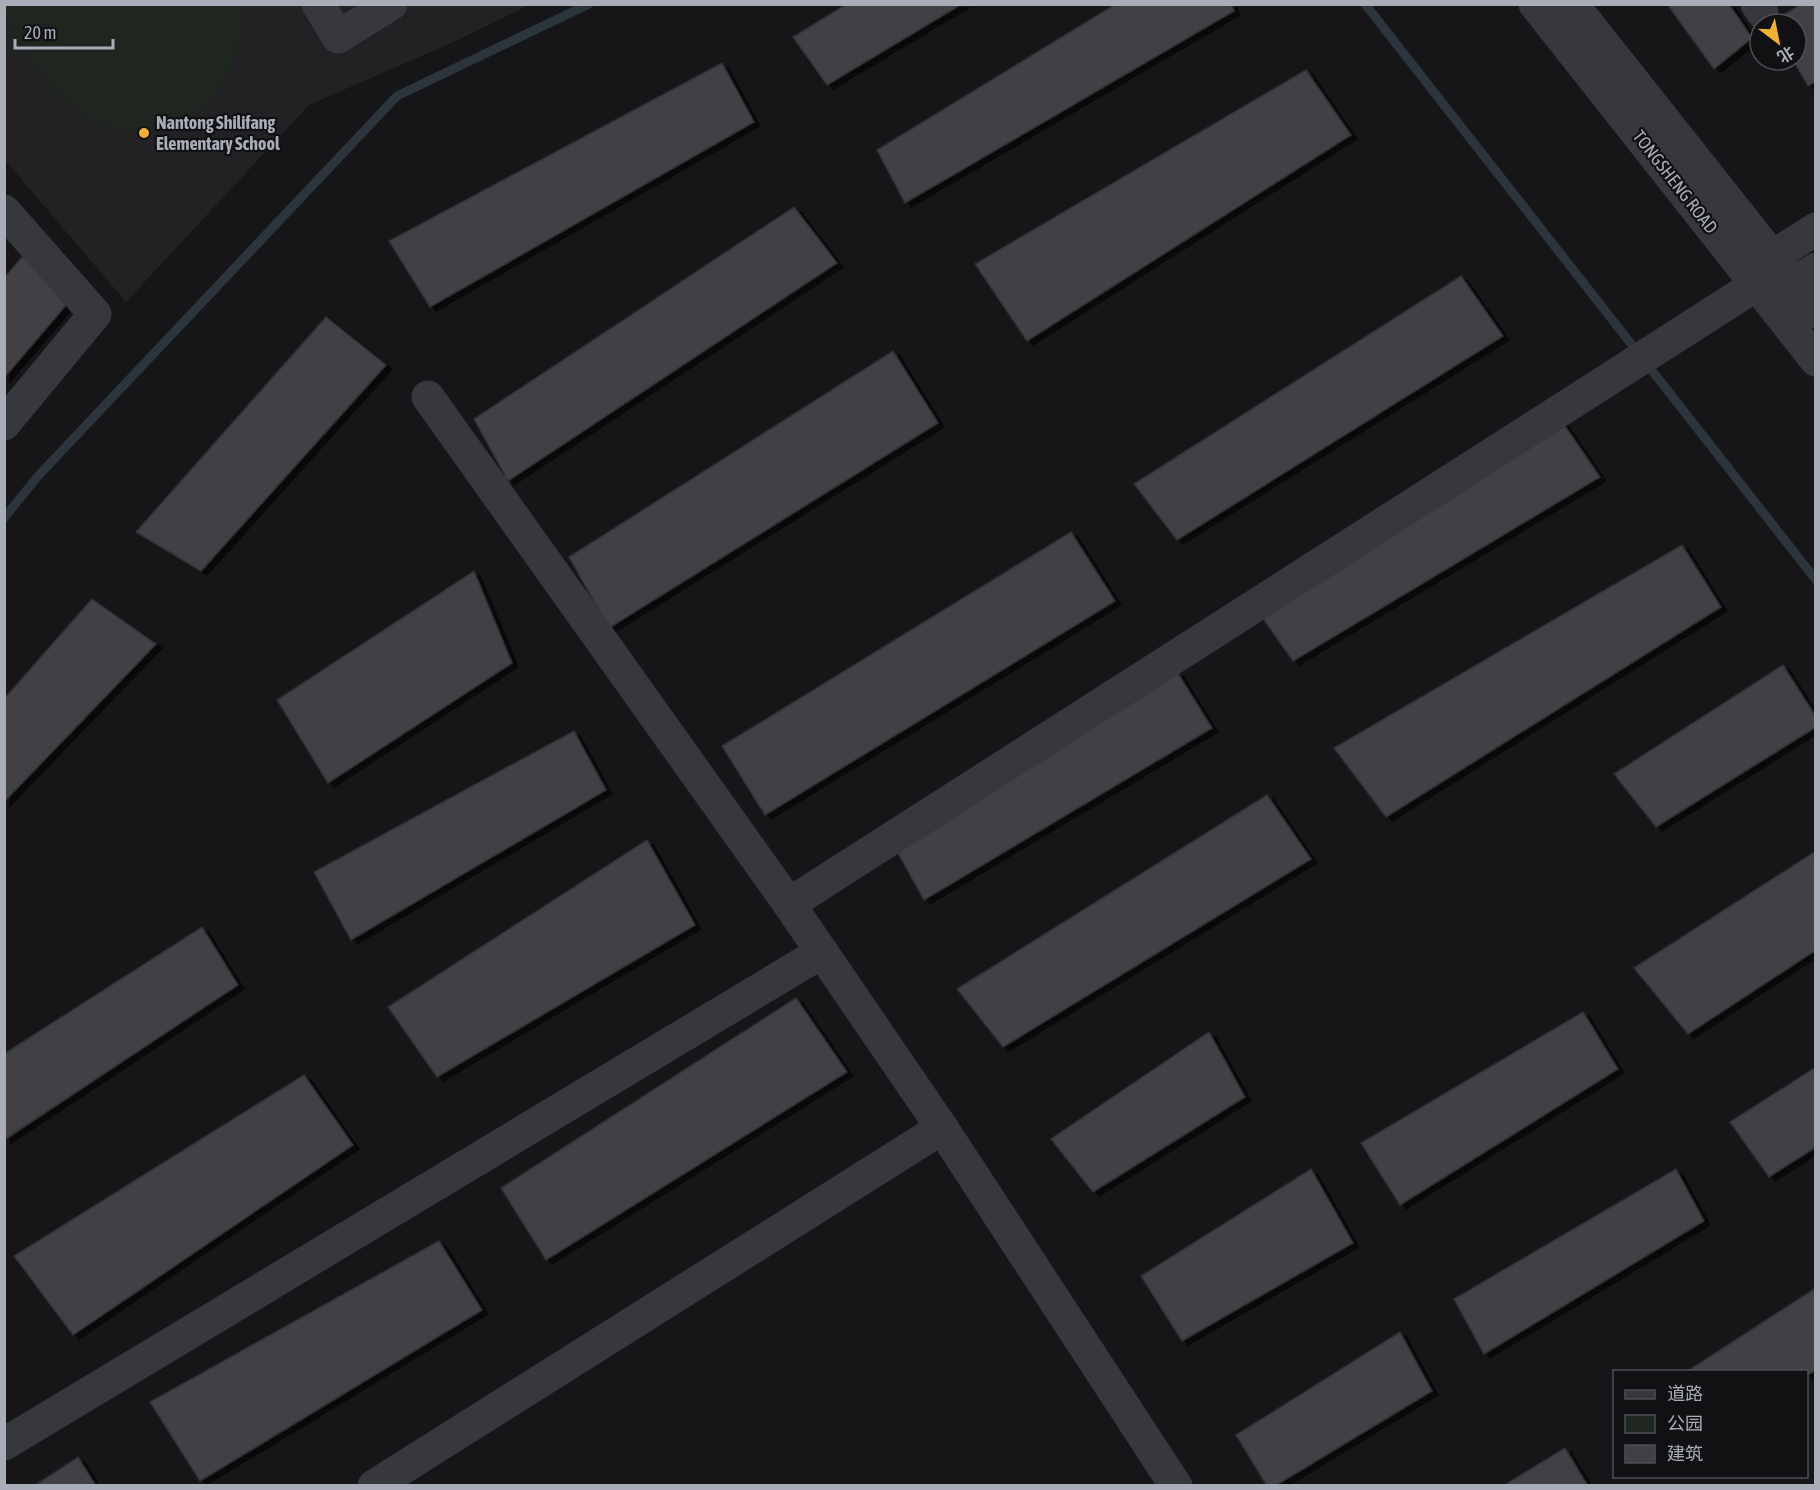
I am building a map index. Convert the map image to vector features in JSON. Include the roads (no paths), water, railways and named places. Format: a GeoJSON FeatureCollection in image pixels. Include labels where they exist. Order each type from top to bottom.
{"type":"FeatureCollection","features":[{"type":"Feature","properties":{"kind":"street"},"geometry":{"type":"LineString","coordinates":[[318,4],[338,37],[391,4]]}},
{"type":"Feature","properties":{"kind":"street","name":"TONGSHENG ROAD"},"geometry":{"type":"LineString","coordinates":[[1535,4],[1764,271]]}},
{"type":"Feature","properties":{"kind":"street","name":"TONGSHENG ROAD"},"geometry":{"type":"LineString","coordinates":[[1572,4],[1764,271],[1815,360]]}},
{"type":"Feature","properties":{"kind":"street"},"geometry":{"type":"LineString","coordinates":[[4,424],[96,314],[6,214]]}},
{"type":"Feature","properties":{"kind":"street"},"geometry":{"type":"LineString","coordinates":[[789,904],[1675,337],[1764,271],[1815,229]]}},
{"type":"Feature","properties":{"kind":"street"},"geometry":{"type":"LineString","coordinates":[[1764,271],[1804,277],[1815,312]]}},
{"type":"Feature","properties":{"kind":"street"},"geometry":{"type":"LineString","coordinates":[[428,397],[789,904],[942,1128],[1176,1485]]}},
{"type":"Feature","properties":{"kind":"street"},"geometry":{"type":"LineString","coordinates":[[4,1444],[822,952]]}},
{"type":"Feature","properties":{"kind":"street"},"geometry":{"type":"LineString","coordinates":[[374,1485],[942,1128]]}},
{"type":"Feature","properties":{"kind":"waterway"},"geometry":{"type":"LineString","coordinates":[[4,518],[39,475],[397,96],[589,4]]}},
{"type":"Feature","properties":{"kind":"waterway"},"geometry":{"type":"LineString","coordinates":[[1365,4],[1816,580]]}},
{"type":"Feature","properties":{"kind":"place","name":"Nantong Shilifang Elementary School"},"geometry":{"type":"Point","coordinates":[144,133]}}]}
